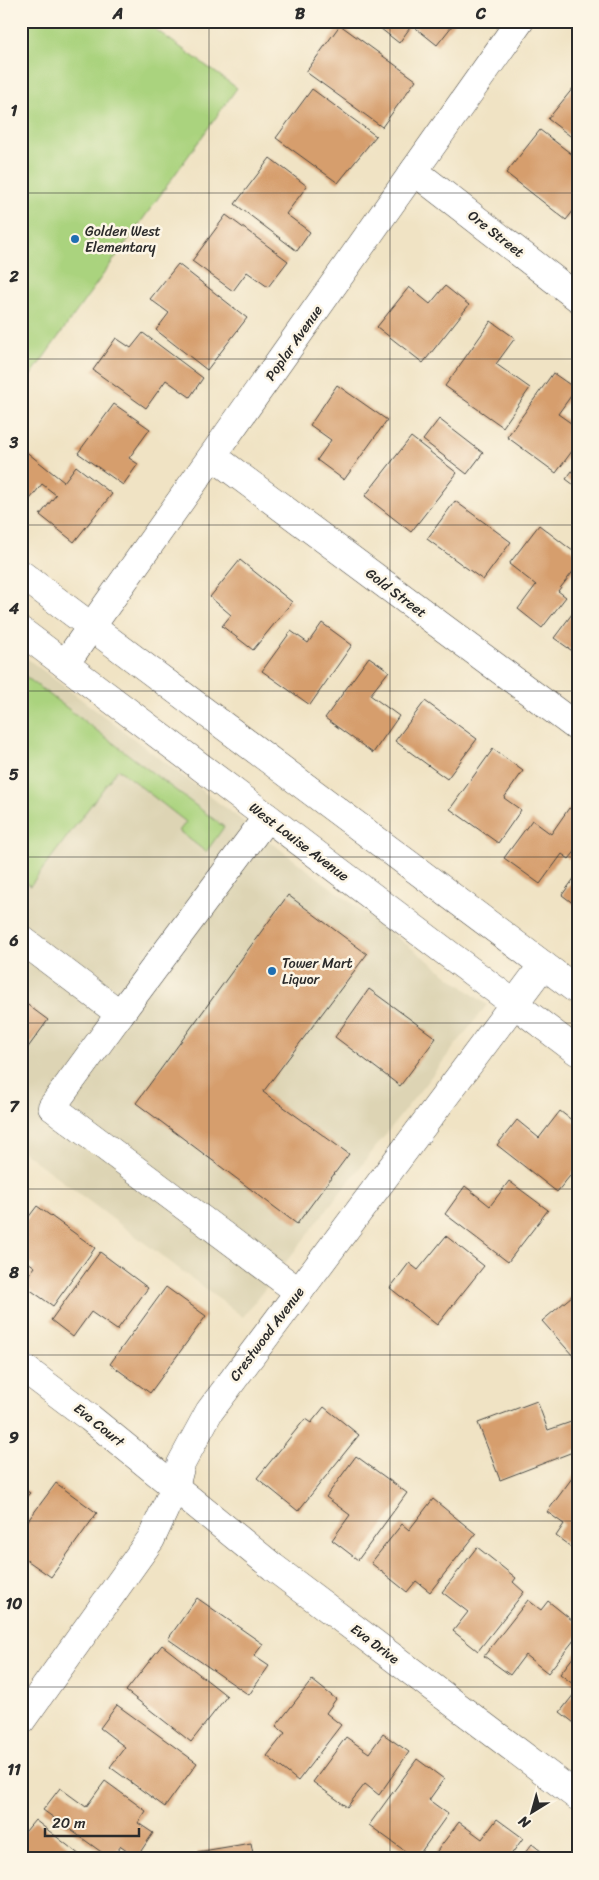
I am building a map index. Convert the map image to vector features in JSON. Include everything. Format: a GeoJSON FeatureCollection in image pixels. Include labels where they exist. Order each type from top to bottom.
{"type":"FeatureCollection","features":[{"type":"Feature","properties":{"kind":"street","name":"Poplar Avenue"},"geometry":{"type":"LineString","coordinates":[[65,664],[214,457],[520,21]]}},
{"type":"Feature","properties":{"kind":"street","name":"Ore Street"},"geometry":{"type":"LineString","coordinates":[[414,171],[578,298]]}},
{"type":"Feature","properties":{"kind":"street","name":"Gold Street"},"geometry":{"type":"LineString","coordinates":[[214,457],[578,728]]}},
{"type":"Feature","properties":{"kind":"street"},"geometry":{"type":"LineString","coordinates":[[21,574],[578,992]]}},
{"type":"Feature","properties":{"kind":"street","name":"West Louise Avenue"},"geometry":{"type":"LineString","coordinates":[[21,631],[578,1052]]}},
{"type":"Feature","properties":{"kind":"street"},"geometry":{"type":"LineString","coordinates":[[267,818],[52,1107],[299,1292]]}},
{"type":"Feature","properties":{"kind":"street"},"geometry":{"type":"LineString","coordinates":[[21,939],[120,1014]]}},
{"type":"Feature","properties":{"kind":"street","name":"Crestwood Avenue"},"geometry":{"type":"LineString","coordinates":[[21,1721],[151,1539],[175,1487],[181,1464],[209,1412],[543,965]]}},
{"type":"Feature","properties":{"kind":"street","name":"Eva Court"},"geometry":{"type":"LineString","coordinates":[[21,1366],[90,1418],[175,1487]]}},
{"type":"Feature","properties":{"kind":"street","name":"Eva Drive"},"geometry":{"type":"LineString","coordinates":[[175,1487],[273,1567],[578,1797]]}},
{"type":"Feature","properties":{"kind":"shaded area"},"geometry":{"type":"Polygon","coordinates":[[[21,654],[487,1005],[243,1317],[21,1150],[21,654]]]}},
{"type":"Feature","properties":{"kind":"green space","name":"Golden West Elementary"},"geometry":{"type":"Polygon","coordinates":[[[21,21],[144,21],[237,88],[21,389],[21,21]]]}},
{"type":"Feature","properties":{"kind":"green space"},"geometry":{"type":"Polygon","coordinates":[[[21,673],[224,827],[206,852],[179,831],[186,822],[118,769],[30,886],[21,879],[21,673]]]}},
{"type":"Feature","properties":{"kind":"building"},"geometry":{"type":"Polygon","coordinates":[[[371,21],[456,21],[437,45],[412,25],[399,43],[371,21]]]}},
{"type":"Feature","properties":{"kind":"building"},"geometry":{"type":"Polygon","coordinates":[[[340,25],[416,80],[382,127],[306,72],[340,25]]]}},
{"type":"Feature","properties":{"kind":"building"},"geometry":{"type":"Polygon","coordinates":[[[578,82],[578,142],[548,119],[578,82]]]}},
{"type":"Feature","properties":{"kind":"building"},"geometry":{"type":"Polygon","coordinates":[[[312,89],[376,136],[338,183],[276,138],[312,89]]]}},
{"type":"Feature","properties":{"kind":"building"},"geometry":{"type":"Polygon","coordinates":[[[540,130],[578,159],[578,205],[566,220],[506,173],[540,130]]]}},
{"type":"Feature","properties":{"kind":"building"},"geometry":{"type":"Polygon","coordinates":[[[270,158],[307,186],[286,214],[310,232],[297,251],[235,204],[270,158]]]}},
{"type":"Feature","properties":{"kind":"building"},"geometry":{"type":"Polygon","coordinates":[[[226,215],[288,261],[268,287],[247,272],[233,291],[192,261],[226,215]]]}},
{"type":"Feature","properties":{"kind":"building"},"geometry":{"type":"Polygon","coordinates":[[[178,264],[247,318],[207,370],[156,330],[169,313],[150,299],[178,264]]]}},
{"type":"Feature","properties":{"kind":"building"},"geometry":{"type":"Polygon","coordinates":[[[445,286],[469,305],[423,363],[377,327],[409,287],[430,304],[445,286]]]}},
{"type":"Feature","properties":{"kind":"building"},"geometry":{"type":"Polygon","coordinates":[[[491,321],[515,338],[496,364],[530,388],[503,427],[445,386],[491,321]]]}},
{"type":"Feature","properties":{"kind":"building"},"geometry":{"type":"Polygon","coordinates":[[[143,333],[203,378],[190,397],[166,380],[146,408],[93,370],[116,338],[131,348],[143,333]]]}},
{"type":"Feature","properties":{"kind":"building"},"geometry":{"type":"Polygon","coordinates":[[[553,373],[576,389],[558,414],[578,428],[578,443],[556,473],[507,437],[553,373]]]}},
{"type":"Feature","properties":{"kind":"building"},"geometry":{"type":"Polygon","coordinates":[[[337,385],[387,420],[344,480],[317,460],[331,440],[310,425],[337,385]]]}},
{"type":"Feature","properties":{"kind":"building"},"geometry":{"type":"Polygon","coordinates":[[[114,404],[150,429],[129,458],[138,464],[123,485],[78,453],[114,404]]]}},
{"type":"Feature","properties":{"kind":"building"},"geometry":{"type":"Polygon","coordinates":[[[439,419],[483,453],[467,474],[423,440],[439,419]]]}},
{"type":"Feature","properties":{"kind":"building"},"geometry":{"type":"Polygon","coordinates":[[[411,437],[457,473],[411,532],[365,496],[411,437]]]}},
{"type":"Feature","properties":{"kind":"building"},"geometry":{"type":"Polygon","coordinates":[[[24,450],[64,482],[76,466],[112,494],[74,542],[40,515],[56,495],[42,484],[27,503],[21,498],[21,454],[24,450]]]}},
{"type":"Feature","properties":{"kind":"building"},"geometry":{"type":"Polygon","coordinates":[[[578,463],[578,488],[566,479],[578,463]]]}},
{"type":"Feature","properties":{"kind":"building"},"geometry":{"type":"Polygon","coordinates":[[[455,501],[511,542],[483,580],[427,539],[455,501]]]}},
{"type":"Feature","properties":{"kind":"building"},"geometry":{"type":"Polygon","coordinates":[[[539,525],[578,555],[578,565],[558,591],[566,597],[542,628],[518,609],[536,585],[509,564],[539,525]]]}},
{"type":"Feature","properties":{"kind":"building"},"geometry":{"type":"Polygon","coordinates":[[[240,560],[292,602],[253,650],[222,626],[231,615],[210,597],[240,560]]]}},
{"type":"Feature","properties":{"kind":"building"},"geometry":{"type":"Polygon","coordinates":[[[578,606],[578,655],[554,638],[578,606]]]}},
{"type":"Feature","properties":{"kind":"building"},"geometry":{"type":"Polygon","coordinates":[[[322,623],[352,645],[310,705],[262,671],[291,631],[308,643],[322,623]]]}},
{"type":"Feature","properties":{"kind":"building"},"geometry":{"type":"Polygon","coordinates":[[[369,657],[389,671],[370,695],[399,716],[373,753],[325,718],[369,657]]]}},
{"type":"Feature","properties":{"kind":"building"},"geometry":{"type":"Polygon","coordinates":[[[425,701],[477,739],[447,779],[395,741],[425,701]]]}},
{"type":"Feature","properties":{"kind":"building"},"geometry":{"type":"Polygon","coordinates":[[[493,749],[523,771],[504,798],[521,810],[498,843],[450,809],[493,749]]]}},
{"type":"Feature","properties":{"kind":"building"},"geometry":{"type":"Polygon","coordinates":[[[569,808],[578,814],[578,848],[569,859],[562,854],[540,884],[504,858],[532,820],[551,834],[569,808]]]}},
{"type":"Feature","properties":{"kind":"building"},"geometry":{"type":"Polygon","coordinates":[[[578,873],[578,907],[562,895],[578,873]]]}},
{"type":"Feature","properties":{"kind":"building"},"geometry":{"type":"Polygon","coordinates":[[[288,895],[367,954],[263,1092],[349,1154],[297,1224],[136,1103],[288,895]]]}},
{"type":"Feature","properties":{"kind":"building"},"geometry":{"type":"Polygon","coordinates":[[[369,989],[436,1038],[400,1086],[335,1037],[369,989]]]}},
{"type":"Feature","properties":{"kind":"building"},"geometry":{"type":"Polygon","coordinates":[[[21,1000],[48,1020],[21,1057],[21,1000]]]}},
{"type":"Feature","properties":{"kind":"building"},"geometry":{"type":"Polygon","coordinates":[[[560,1111],[578,1125],[578,1166],[557,1192],[497,1145],[517,1120],[539,1138],[560,1111]]]}},
{"type":"Feature","properties":{"kind":"building"},"geometry":{"type":"Polygon","coordinates":[[[509,1181],[548,1210],[508,1262],[445,1214],[465,1186],[490,1206],[509,1181]]]}},
{"type":"Feature","properties":{"kind":"building"},"geometry":{"type":"Polygon","coordinates":[[[37,1206],[95,1248],[53,1306],[22,1284],[35,1267],[21,1257],[21,1227],[37,1206]]]}},
{"type":"Feature","properties":{"kind":"building"},"geometry":{"type":"Polygon","coordinates":[[[446,1236],[484,1266],[437,1325],[390,1288],[409,1263],[418,1270],[446,1236]]]}},
{"type":"Feature","properties":{"kind":"building"},"geometry":{"type":"Polygon","coordinates":[[[100,1252],[148,1288],[117,1330],[91,1312],[73,1337],[51,1320],[100,1252]]]}},
{"type":"Feature","properties":{"kind":"building"},"geometry":{"type":"Polygon","coordinates":[[[166,1287],[206,1316],[150,1393],[110,1364],[166,1287]]]}},
{"type":"Feature","properties":{"kind":"building"},"geometry":{"type":"Polygon","coordinates":[[[578,1291],[578,1354],[574,1357],[542,1321],[578,1291]]]}},
{"type":"Feature","properties":{"kind":"building"},"geometry":{"type":"Polygon","coordinates":[[[537,1401],[548,1430],[574,1421],[578,1432],[578,1450],[500,1480],[478,1423],[537,1401]]]}},
{"type":"Feature","properties":{"kind":"building"},"geometry":{"type":"Polygon","coordinates":[[[324,1407],[359,1435],[298,1511],[257,1478],[305,1419],[311,1423],[324,1407]]]}},
{"type":"Feature","properties":{"kind":"building"},"geometry":{"type":"Polygon","coordinates":[[[356,1456],[407,1493],[358,1560],[332,1540],[350,1515],[326,1497],[356,1456]]]}},
{"type":"Feature","properties":{"kind":"building"},"geometry":{"type":"Polygon","coordinates":[[[578,1470],[578,1552],[556,1536],[564,1524],[547,1512],[578,1470]]]}},
{"type":"Feature","properties":{"kind":"building"},"geometry":{"type":"Polygon","coordinates":[[[56,1483],[97,1513],[51,1577],[21,1556],[21,1530],[56,1483]]]}},
{"type":"Feature","properties":{"kind":"building"},"geometry":{"type":"Polygon","coordinates":[[[21,1487],[30,1493],[21,1503],[21,1487]]]}},
{"type":"Feature","properties":{"kind":"building"},"geometry":{"type":"Polygon","coordinates":[[[433,1499],[476,1534],[430,1592],[416,1581],[407,1592],[371,1563],[402,1524],[409,1530],[433,1499]]]}},
{"type":"Feature","properties":{"kind":"building"},"geometry":{"type":"Polygon","coordinates":[[[477,1547],[516,1578],[513,1582],[524,1592],[478,1651],[453,1631],[468,1612],[442,1592],[477,1547]]]}},
{"type":"Feature","properties":{"kind":"building"},"geometry":{"type":"Polygon","coordinates":[[[197,1598],[263,1644],[254,1656],[269,1666],[249,1695],[168,1639],[197,1598]]]}},
{"type":"Feature","properties":{"kind":"building"},"geometry":{"type":"Polygon","coordinates":[[[528,1600],[541,1610],[548,1601],[578,1625],[578,1635],[548,1673],[525,1655],[510,1675],[484,1656],[528,1600]]]}},
{"type":"Feature","properties":{"kind":"building"},"geometry":{"type":"Polygon","coordinates":[[[162,1645],[227,1696],[191,1742],[126,1691],[162,1645]]]}},
{"type":"Feature","properties":{"kind":"building"},"geometry":{"type":"Polygon","coordinates":[[[578,1651],[578,1688],[560,1674],[578,1651]]]}},
{"type":"Feature","properties":{"kind":"building"},"geometry":{"type":"Polygon","coordinates":[[[312,1680],[336,1699],[326,1713],[341,1725],[298,1781],[267,1756],[285,1733],[276,1726],[312,1680]]]}},
{"type":"Feature","properties":{"kind":"building"},"geometry":{"type":"Polygon","coordinates":[[[578,1689],[578,1726],[560,1712],[578,1689]]]}},
{"type":"Feature","properties":{"kind":"building"},"geometry":{"type":"Polygon","coordinates":[[[117,1705],[197,1763],[165,1807],[110,1767],[125,1747],[100,1728],[117,1705]]]}},
{"type":"Feature","properties":{"kind":"building"},"geometry":{"type":"Polygon","coordinates":[[[383,1734],[409,1752],[379,1795],[365,1784],[347,1807],[313,1782],[346,1737],[369,1753],[383,1734]]]}},
{"type":"Feature","properties":{"kind":"building"},"geometry":{"type":"Polygon","coordinates":[[[417,1759],[444,1779],[429,1800],[448,1814],[416,1859],[369,1825],[417,1759]]]}},
{"type":"Feature","properties":{"kind":"building"},"geometry":{"type":"Polygon","coordinates":[[[105,1781],[146,1811],[138,1823],[153,1833],[137,1857],[121,1846],[111,1859],[43,1810],[60,1788],[86,1807],[105,1781]]]}},
{"type":"Feature","properties":{"kind":"building"},"geometry":{"type":"Polygon","coordinates":[[[497,1819],[523,1838],[508,1859],[431,1859],[459,1822],[482,1839],[497,1819]]]}},
{"type":"Feature","properties":{"kind":"building"},"geometry":{"type":"Polygon","coordinates":[[[35,1820],[85,1859],[21,1859],[21,1837],[35,1820]]]}},
{"type":"Feature","properties":{"kind":"building"},"geometry":{"type":"Polygon","coordinates":[[[251,1843],[254,1859],[199,1859],[197,1852],[251,1843]]]}},
{"type":"Feature","properties":{"kind":"building"},"geometry":{"type":"Polygon","coordinates":[[[532,1844],[551,1859],[520,1859],[532,1844]]]}},
{"type":"Feature","properties":{"kind":"place","name":"Golden West Elementary"},"geometry":{"type":"Point","coordinates":[75,239]}},
{"type":"Feature","properties":{"kind":"place","name":"Tower Mart Liquor"},"geometry":{"type":"Point","coordinates":[272,971]}}]}
